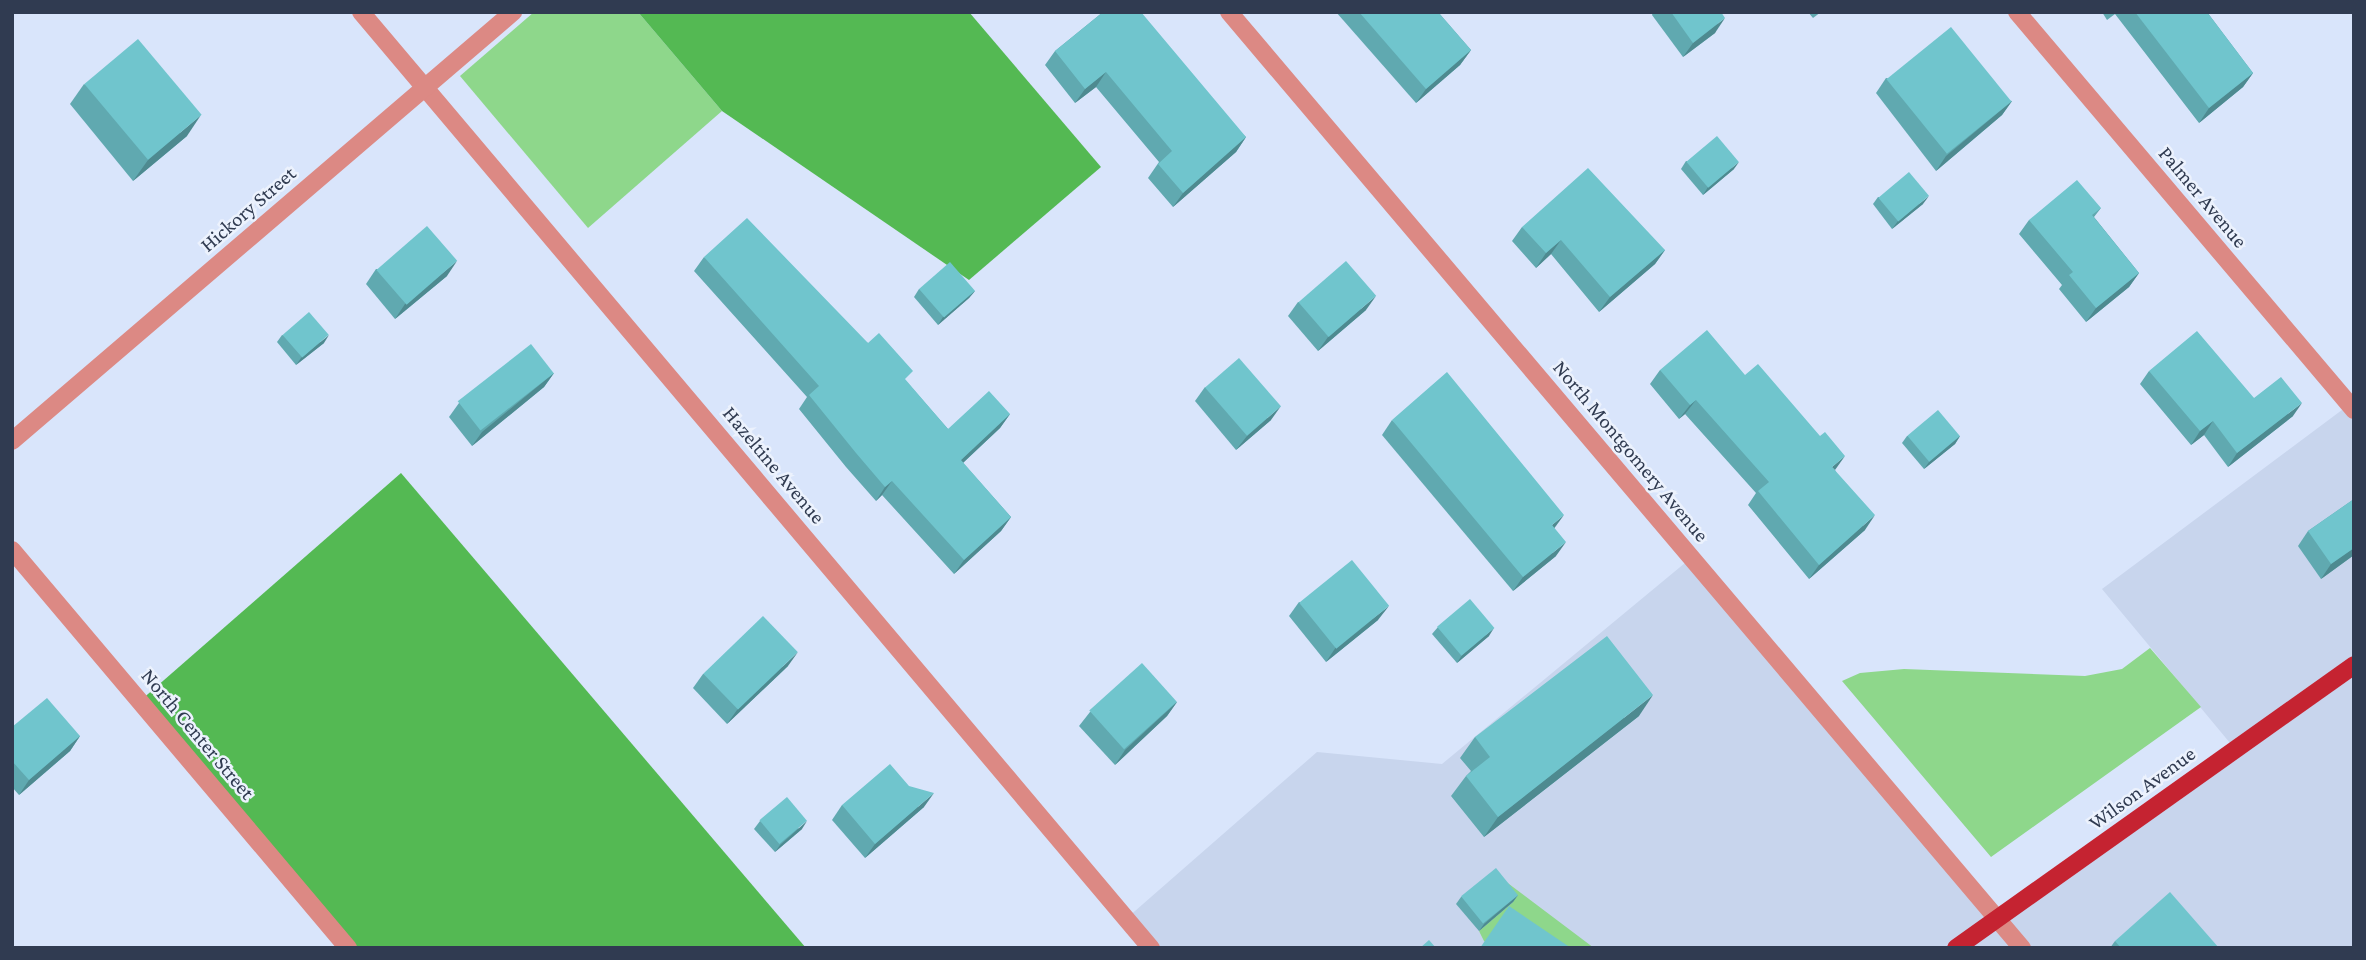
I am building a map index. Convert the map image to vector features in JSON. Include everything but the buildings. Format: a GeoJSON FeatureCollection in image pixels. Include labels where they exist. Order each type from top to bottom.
{"type":"FeatureCollection","features":[{"type":"Feature","properties":{"kind":"main road","name":"Wilson Avenue"},"geometry":{"type":"LineString","coordinates":[[1956,948],[2354,665]]}},
{"type":"Feature","properties":{"kind":"street","name":"Hazeltine Avenue"},"geometry":{"type":"LineString","coordinates":[[360,12],[1152,948]]}},
{"type":"Feature","properties":{"kind":"street","name":"Hickory Street"},"geometry":{"type":"LineString","coordinates":[[12,441],[513,12]]}},
{"type":"Feature","properties":{"kind":"street","name":"North Montgomery Avenue"},"geometry":{"type":"LineString","coordinates":[[1229,12],[2022,948]]}},
{"type":"Feature","properties":{"kind":"street","name":"Palmer Avenue"},"geometry":{"type":"LineString","coordinates":[[2017,12],[2354,410]]}},
{"type":"Feature","properties":{"kind":"street","name":"North Center Street"},"geometry":{"type":"LineString","coordinates":[[12,550],[348,948]]}},
{"type":"Feature","properties":{"kind":"shaded area"},"geometry":{"type":"Polygon","coordinates":[[[2354,401],[2354,948],[1152,948],[1127,918],[1317,752],[1442,764],[1691,558],[1997,918],[2235,749],[2102,589],[2354,401]]]}},
{"type":"Feature","properties":{"kind":"green space"},"geometry":{"type":"Polygon","coordinates":[[[534,12],[638,12],[722,111],[588,228],[460,76],[534,12]]]}},
{"type":"Feature","properties":{"kind":"green space"},"geometry":{"type":"Polygon","coordinates":[[[638,12],[969,12],[1101,167],[969,280],[722,111],[638,12]]]}},
{"type":"Feature","properties":{"kind":"green space"},"geometry":{"type":"Polygon","coordinates":[[[401,473],[806,948],[348,948],[140,701],[401,473]]]}},
{"type":"Feature","properties":{"kind":"green space"},"geometry":{"type":"Polygon","coordinates":[[[2150,648],[2201,707],[1991,857],[1842,681],[1860,673],[1904,669],[2085,676],[2122,669],[2150,648]]]}},
{"type":"Feature","properties":{"kind":"green space"},"geometry":{"type":"Polygon","coordinates":[[[1493,872],[1594,948],[1494,948],[1484,941],[1479,931],[1513,902],[1493,872]]]}}]}
